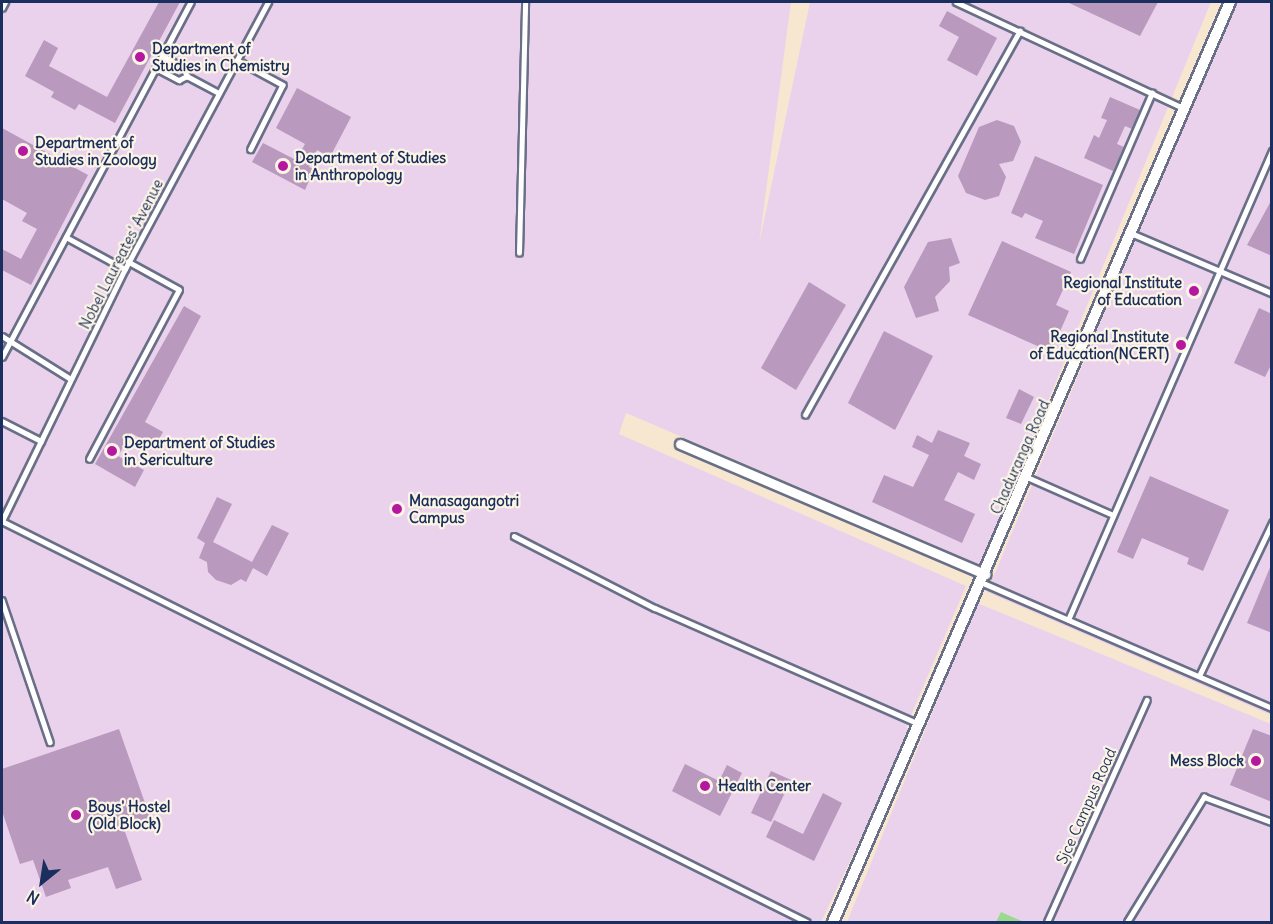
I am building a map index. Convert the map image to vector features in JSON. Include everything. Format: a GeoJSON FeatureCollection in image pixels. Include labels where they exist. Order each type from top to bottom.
{"type":"FeatureCollection","features":[{"type":"Feature","properties":{"kind":"street","name":"Chaduranga Road"},"geometry":{"type":"LineString","coordinates":[[833,922],[921,724],[1230,2]]}},
{"type":"Feature","properties":{"kind":"street"},"geometry":{"type":"LineString","coordinates":[[680,444],[983,578]]}},
{"type":"Feature","properties":{"kind":"lane"},"geometry":{"type":"LineString","coordinates":[[2,8],[5,2]]}},
{"type":"Feature","properties":{"kind":"lane"},"geometry":{"type":"LineString","coordinates":[[2,357],[191,2]]}},
{"type":"Feature","properties":{"kind":"lane","name":"Nobel Laureates' Avenue"},"geometry":{"type":"LineString","coordinates":[[2,521],[128,262],[268,2]]}},
{"type":"Feature","properties":{"kind":"lane"},"geometry":{"type":"LineString","coordinates":[[519,253],[525,2]]}},
{"type":"Feature","properties":{"kind":"lane"},"geometry":{"type":"LineString","coordinates":[[956,2],[1183,108]]}},
{"type":"Feature","properties":{"kind":"lane"},"geometry":{"type":"LineString","coordinates":[[805,415],[1020,31]]}},
{"type":"Feature","properties":{"kind":"lane"},"geometry":{"type":"LineString","coordinates":[[163,56],[184,68],[187,76],[219,93]]}},
{"type":"Feature","properties":{"kind":"lane"},"geometry":{"type":"LineString","coordinates":[[237,60],[283,85],[251,149]]}},
{"type":"Feature","properties":{"kind":"lane"},"geometry":{"type":"LineString","coordinates":[[156,68],[179,80],[187,76]]}},
{"type":"Feature","properties":{"kind":"lane"},"geometry":{"type":"LineString","coordinates":[[1080,259],[1152,93]]}},
{"type":"Feature","properties":{"kind":"lane"},"geometry":{"type":"LineString","coordinates":[[1068,620],[1218,270],[1272,151]]}},
{"type":"Feature","properties":{"kind":"lane"},"geometry":{"type":"LineString","coordinates":[[1131,233],[1272,293]]}},
{"type":"Feature","properties":{"kind":"lane"},"geometry":{"type":"LineString","coordinates":[[66,237],[125,269]]}},
{"type":"Feature","properties":{"kind":"lane"},"geometry":{"type":"LineString","coordinates":[[89,459],[179,290],[128,262]]}},
{"type":"Feature","properties":{"kind":"lane"},"geometry":{"type":"LineString","coordinates":[[2,336],[71,379]]}},
{"type":"Feature","properties":{"kind":"lane"},"geometry":{"type":"LineString","coordinates":[[2,421],[41,441]]}},
{"type":"Feature","properties":{"kind":"lane"},"geometry":{"type":"LineString","coordinates":[[1027,477],[1113,515]]}},
{"type":"Feature","properties":{"kind":"lane"},"geometry":{"type":"LineString","coordinates":[[2,521],[807,922]]}},
{"type":"Feature","properties":{"kind":"lane"},"geometry":{"type":"LineString","coordinates":[[1199,676],[1272,523]]}},
{"type":"Feature","properties":{"kind":"lane"},"geometry":{"type":"LineString","coordinates":[[514,536],[655,608],[921,724]]}},
{"type":"Feature","properties":{"kind":"lane"},"geometry":{"type":"LineString","coordinates":[[983,578],[1068,620],[1272,708]]}},
{"type":"Feature","properties":{"kind":"lane"},"geometry":{"type":"LineString","coordinates":[[2,600],[50,742]]}},
{"type":"Feature","properties":{"kind":"lane","name":"Sjce Campus Road"},"geometry":{"type":"LineString","coordinates":[[1047,922],[1147,700]]}},
{"type":"Feature","properties":{"kind":"lane"},"geometry":{"type":"LineString","coordinates":[[1126,922],[1204,797],[1272,822]]}},
{"type":"Feature","properties":{"kind":"shaded area","name":"Manasagangotri Campus"},"geometry":{"type":"Polygon","coordinates":[[[2,2],[791,2],[759,244],[810,2],[1211,2],[981,565],[626,413],[619,434],[966,586],[906,727],[912,730],[821,922],[2,922],[2,2]]]}},
{"type":"Feature","properties":{"kind":"shaded area","name":"Regional Institute of Education"},"geometry":{"type":"Polygon","coordinates":[[[1235,2],[1271,2],[1271,715],[987,592],[1235,2]]]}},
{"type":"Feature","properties":{"kind":"shaded area"},"geometry":{"type":"Polygon","coordinates":[[[977,603],[1271,724],[1271,922],[847,922],[977,603]]]}},
{"type":"Feature","properties":{"kind":"green space"},"geometry":{"type":"Polygon","coordinates":[[[1001,912],[1024,922],[996,922],[1001,912]]]}},
{"type":"Feature","properties":{"kind":"building","name":"Department of Studies in Chemistry"},"geometry":{"type":"Polygon","coordinates":[[[159,2],[180,2],[115,123],[79,104],[75,110],[51,97],[54,92],[25,76],[44,40],[58,48],[49,66],[107,97],[159,2]]]}},
{"type":"Feature","properties":{"kind":"building"},"geometry":{"type":"Polygon","coordinates":[[[1067,2],[1158,2],[1140,36],[1067,2]]]}},
{"type":"Feature","properties":{"kind":"building"},"geometry":{"type":"Polygon","coordinates":[[[947,11],[997,38],[977,76],[947,60],[959,37],[939,26],[947,11]]]}},
{"type":"Feature","properties":{"kind":"building"},"geometry":{"type":"Polygon","coordinates":[[[297,88],[351,117],[330,157],[317,150],[309,167],[314,169],[305,190],[252,162],[263,143],[296,160],[305,144],[276,128],[297,88]]]}},
{"type":"Feature","properties":{"kind":"building"},"geometry":{"type":"Polygon","coordinates":[[[1110,97],[1140,110],[1132,129],[1125,126],[1117,144],[1124,147],[1113,171],[1084,158],[1094,135],[1099,138],[1107,120],[1101,118],[1110,97]]]}},
{"type":"Feature","properties":{"kind":"building"},"geometry":{"type":"Polygon","coordinates":[[[997,120],[1014,126],[1021,142],[1013,161],[999,164],[1006,177],[999,196],[985,200],[966,193],[958,176],[979,127],[997,120]]]}},
{"type":"Feature","properties":{"kind":"building","name":"Department of Studies in Zoology"},"geometry":{"type":"Polygon","coordinates":[[[2,128],[88,175],[31,285],[2,270],[2,249],[21,259],[37,229],[22,221],[27,213],[2,199],[2,128]]]}},
{"type":"Feature","properties":{"kind":"building"},"geometry":{"type":"Polygon","coordinates":[[[1035,156],[1103,185],[1074,254],[1035,238],[1043,221],[1025,213],[1022,218],[1011,213],[1035,156]]]}},
{"type":"Feature","properties":{"kind":"building"},"geometry":{"type":"Polygon","coordinates":[[[1272,199],[1272,256],[1247,245],[1272,199]]]}},
{"type":"Feature","properties":{"kind":"building"},"geometry":{"type":"Polygon","coordinates":[[[951,238],[960,263],[949,267],[950,281],[935,297],[939,311],[916,318],[904,287],[928,242],[951,238]]]}},
{"type":"Feature","properties":{"kind":"building"},"geometry":{"type":"Polygon","coordinates":[[[1002,241],[1071,272],[1056,305],[1069,311],[1051,352],[968,315],[1002,241]]]}},
{"type":"Feature","properties":{"kind":"building"},"geometry":{"type":"Polygon","coordinates":[[[809,282],[846,305],[796,390],[761,368],[809,282]]]}},
{"type":"Feature","properties":{"kind":"building"},"geometry":{"type":"Polygon","coordinates":[[[184,306],[201,316],[145,422],[163,432],[155,446],[131,433],[118,456],[144,470],[135,487],[95,464],[184,306]]]}},
{"type":"Feature","properties":{"kind":"building"},"geometry":{"type":"Polygon","coordinates":[[[1259,308],[1272,314],[1272,363],[1265,377],[1234,363],[1259,308]]]}},
{"type":"Feature","properties":{"kind":"building"},"geometry":{"type":"Polygon","coordinates":[[[884,331],[933,356],[895,430],[848,403],[884,331]]]}},
{"type":"Feature","properties":{"kind":"building"},"geometry":{"type":"Polygon","coordinates":[[[1019,389],[1034,397],[1021,424],[1006,418],[1019,389]]]}},
{"type":"Feature","properties":{"kind":"building"},"geometry":{"type":"Polygon","coordinates":[[[938,430],[970,443],[964,456],[981,464],[974,480],[958,472],[944,500],[975,514],[962,543],[872,502],[884,475],[913,487],[929,455],[912,447],[917,435],[932,443],[938,430]]]}},
{"type":"Feature","properties":{"kind":"building"},"geometry":{"type":"Polygon","coordinates":[[[1150,476],[1229,510],[1203,571],[1187,564],[1189,558],[1142,538],[1133,559],[1117,552],[1150,476]]]}},
{"type":"Feature","properties":{"kind":"building"},"geometry":{"type":"Polygon","coordinates":[[[217,497],[232,504],[213,542],[252,562],[272,525],[289,533],[267,576],[253,568],[246,582],[241,579],[231,585],[216,580],[208,572],[207,562],[199,558],[205,543],[197,538],[217,497]]]}},
{"type":"Feature","properties":{"kind":"building"},"geometry":{"type":"Polygon","coordinates":[[[1272,565],[1272,633],[1247,623],[1272,565]]]}},
{"type":"Feature","properties":{"kind":"building","name":"Boys' Hostel (Old Block)"},"geometry":{"type":"Polygon","coordinates":[[[119,729],[151,820],[124,829],[142,880],[116,889],[108,867],[68,880],[71,888],[46,897],[33,860],[20,864],[2,811],[2,769],[119,729]]]}},
{"type":"Feature","properties":{"kind":"building","name":"Mess Block"},"geometry":{"type":"Polygon","coordinates":[[[1253,729],[1272,736],[1272,802],[1230,785],[1253,729]]]}},
{"type":"Feature","properties":{"kind":"building","name":"Health Center"},"geometry":{"type":"Polygon","coordinates":[[[685,764],[719,781],[727,765],[742,773],[720,816],[672,791],[685,764]]]}},
{"type":"Feature","properties":{"kind":"building"},"geometry":{"type":"Polygon","coordinates":[[[771,771],[791,780],[771,822],[751,813],[771,771]]]}},
{"type":"Feature","properties":{"kind":"building"},"geometry":{"type":"Polygon","coordinates":[[[823,793],[842,803],[814,861],[766,837],[774,820],[803,834],[823,793]]]}},
{"type":"Feature","properties":{"kind":"place","name":"Department of Studies in Chemistry"},"geometry":{"type":"Point","coordinates":[140,57]}},
{"type":"Feature","properties":{"kind":"place","name":"Department of Studies in Zoology"},"geometry":{"type":"Point","coordinates":[23,151]}},
{"type":"Feature","properties":{"kind":"place","name":"Department of Studies in Anthropology"},"geometry":{"type":"Point","coordinates":[283,166]}},
{"type":"Feature","properties":{"kind":"place","name":"Regional Institute of Education"},"geometry":{"type":"Point","coordinates":[1194,291]}},
{"type":"Feature","properties":{"kind":"place","name":"Regional Institute of Education(NCERT)"},"geometry":{"type":"Point","coordinates":[1181,345]}},
{"type":"Feature","properties":{"kind":"place","name":"Department of Studies in Sericulture"},"geometry":{"type":"Point","coordinates":[112,451]}},
{"type":"Feature","properties":{"kind":"place","name":"Manasagangotri Campus"},"geometry":{"type":"Point","coordinates":[397,509]}},
{"type":"Feature","properties":{"kind":"place","name":"Mess Block"},"geometry":{"type":"Point","coordinates":[1256,761]}},
{"type":"Feature","properties":{"kind":"place","name":"Health Center"},"geometry":{"type":"Point","coordinates":[705,786]}},
{"type":"Feature","properties":{"kind":"place","name":"Boys' Hostel (Old Block)"},"geometry":{"type":"Point","coordinates":[76,815]}}]}
